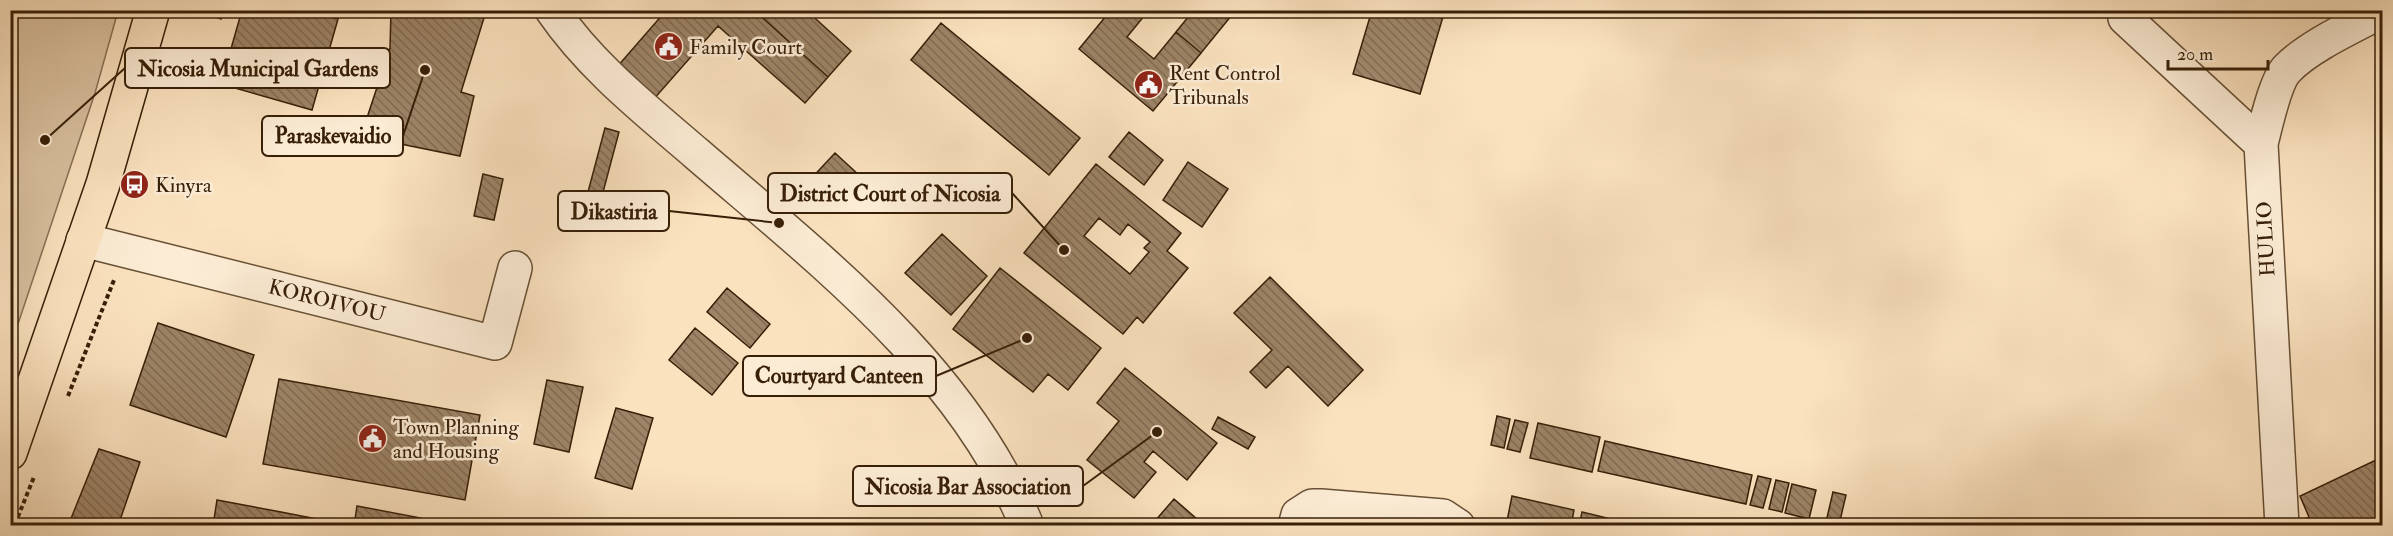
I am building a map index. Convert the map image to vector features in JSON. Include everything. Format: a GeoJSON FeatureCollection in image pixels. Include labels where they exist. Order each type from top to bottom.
{"type":"FeatureCollection","features":[{"type":"Feature","properties":{"kind":"main road"},"geometry":{"type":"LineString","coordinates":[[10,453],[108,167],[153,10]]}},
{"type":"Feature","properties":{"kind":"street"},"geometry":{"type":"LineString","coordinates":[[552,10],[568,34],[619,87],[779,223],[920,358],[984,443],[1016,500],[1027,525]]}},
{"type":"Feature","properties":{"kind":"street"},"geometry":{"type":"LineString","coordinates":[[2124,10],[2125,18],[2261,144]]}},
{"type":"Feature","properties":{"kind":"street","name":"HULIO"},"geometry":{"type":"LineString","coordinates":[[2282,525],[2261,144],[2269,111],[2285,70],[2330,39],[2382,11]]}},
{"type":"Feature","properties":{"kind":"street","name":"KOROIVOU"},"geometry":{"type":"LineString","coordinates":[[83,240],[495,343],[515,267]]}},
{"type":"Feature","properties":{"kind":"street"},"geometry":{"type":"LineString","coordinates":[[1295,525],[1298,515],[1312,506],[1443,516],[1458,525]]}},
{"type":"Feature","properties":{"kind":"path"},"geometry":{"type":"LineString","coordinates":[[10,516],[14,525]]}},
{"type":"Feature","properties":{"kind":"shaded area"},"geometry":{"type":"Polygon","coordinates":[[[11,10],[118,11],[95,93],[11,345],[11,10]]]}},
{"type":"Feature","properties":{"kind":"building"},"geometry":{"type":"Polygon","coordinates":[[[197,10],[223,10],[221,19],[197,10]]]}},
{"type":"Feature","properties":{"kind":"building"},"geometry":{"type":"Polygon","coordinates":[[[242,10],[307,10],[338,19],[312,110],[221,84],[242,10]]]}},
{"type":"Feature","properties":{"kind":"building"},"geometry":{"type":"Polygon","coordinates":[[[391,10],[478,10],[484,18],[461,92],[474,96],[460,156],[361,136],[390,48],[391,10]]]}},
{"type":"Feature","properties":{"kind":"building","name":"Family Court"},"geometry":{"type":"Polygon","coordinates":[[[662,10],[754,10],[828,77],[805,103],[718,26],[653,100],[617,67],[664,13],[662,10]]]}},
{"type":"Feature","properties":{"kind":"building"},"geometry":{"type":"Polygon","coordinates":[[[754,10],[806,10],[851,51],[828,77],[754,10]]]}},
{"type":"Feature","properties":{"kind":"building","name":"Rent Control Tribunals"},"geometry":{"type":"Polygon","coordinates":[[[1111,10],[1149,10],[1127,37],[1154,59],[1176,32],[1201,53],[1153,111],[1079,49],[1111,10]]]}},
{"type":"Feature","properties":{"kind":"building"},"geometry":{"type":"Polygon","coordinates":[[[1194,10],[1236,10],[1201,53],[1176,32],[1194,10]]]}},
{"type":"Feature","properties":{"kind":"building"},"geometry":{"type":"Polygon","coordinates":[[[1372,10],[1445,10],[1420,94],[1353,74],[1372,10]]]}},
{"type":"Feature","properties":{"kind":"building"},"geometry":{"type":"Polygon","coordinates":[[[941,23],[1080,138],[1049,175],[911,60],[941,23]]]}},
{"type":"Feature","properties":{"kind":"building"},"geometry":{"type":"Polygon","coordinates":[[[605,128],[619,132],[602,196],[588,192],[605,128]]]}},
{"type":"Feature","properties":{"kind":"building"},"geometry":{"type":"Polygon","coordinates":[[[1129,132],[1163,160],[1144,185],[1109,157],[1129,132]]]}},
{"type":"Feature","properties":{"kind":"building"},"geometry":{"type":"Polygon","coordinates":[[[835,153],[860,176],[833,207],[807,183],[835,153]]]}},
{"type":"Feature","properties":{"kind":"building"},"geometry":{"type":"Polygon","coordinates":[[[1188,162],[1228,189],[1202,227],[1163,200],[1188,162]]]}},
{"type":"Feature","properties":{"kind":"building"},"geometry":{"type":"Polygon","coordinates":[[[1096,164],[1181,233],[1167,251],[1188,268],[1143,323],[1137,317],[1123,334],[1024,253],[1096,164]],[[1099,218],[1084,236],[1130,274],[1149,252],[1144,248],[1150,242],[1128,224],[1120,235],[1099,218]]]}},
{"type":"Feature","properties":{"kind":"building"},"geometry":{"type":"Polygon","coordinates":[[[483,174],[503,179],[494,220],[474,216],[483,174]]]}},
{"type":"Feature","properties":{"kind":"building"},"geometry":{"type":"Polygon","coordinates":[[[942,234],[987,276],[951,315],[905,273],[942,234]]]}},
{"type":"Feature","properties":{"kind":"building"},"geometry":{"type":"Polygon","coordinates":[[[1000,268],[1101,348],[1068,390],[1048,374],[1033,392],[953,329],[1000,268]]]}},
{"type":"Feature","properties":{"kind":"building"},"geometry":{"type":"Polygon","coordinates":[[[1270,277],[1363,370],[1328,406],[1288,366],[1266,388],[1250,372],[1272,350],[1234,313],[1270,277]]]}},
{"type":"Feature","properties":{"kind":"building"},"geometry":{"type":"Polygon","coordinates":[[[727,288],[770,324],[750,348],[707,312],[727,288]]]}},
{"type":"Feature","properties":{"kind":"building"},"geometry":{"type":"Polygon","coordinates":[[[158,323],[254,355],[226,437],[130,405],[158,323]]]}},
{"type":"Feature","properties":{"kind":"building"},"geometry":{"type":"Polygon","coordinates":[[[695,328],[738,363],[712,395],[669,360],[695,328]]]}},
{"type":"Feature","properties":{"kind":"building"},"geometry":{"type":"Polygon","coordinates":[[[1125,368],[1217,443],[1187,480],[1153,451],[1144,462],[1156,472],[1134,498],[1087,460],[1119,421],[1097,403],[1125,368]]]}},
{"type":"Feature","properties":{"kind":"building","name":"Town Planning and Housing"},"geometry":{"type":"Polygon","coordinates":[[[279,379],[480,415],[465,500],[263,464],[279,379]]]}},
{"type":"Feature","properties":{"kind":"building"},"geometry":{"type":"Polygon","coordinates":[[[547,380],[583,387],[569,452],[534,444],[547,380]]]}},
{"type":"Feature","properties":{"kind":"building"},"geometry":{"type":"Polygon","coordinates":[[[616,408],[653,418],[632,489],[595,478],[616,408]]]}},
{"type":"Feature","properties":{"kind":"building"},"geometry":{"type":"Polygon","coordinates":[[[1497,416],[1510,419],[1504,448],[1491,445],[1497,416]]]}},
{"type":"Feature","properties":{"kind":"building"},"geometry":{"type":"Polygon","coordinates":[[[1218,417],[1255,437],[1248,449],[1212,429],[1218,417]]]}},
{"type":"Feature","properties":{"kind":"building"},"geometry":{"type":"Polygon","coordinates":[[[1515,420],[1528,423],[1520,452],[1507,449],[1515,420]]]}},
{"type":"Feature","properties":{"kind":"building"},"geometry":{"type":"Polygon","coordinates":[[[1538,423],[1600,437],[1592,472],[1530,458],[1538,423]]]}},
{"type":"Feature","properties":{"kind":"building"},"geometry":{"type":"Polygon","coordinates":[[[1605,441],[1752,475],[1746,504],[1598,471],[1605,441]]]}},
{"type":"Feature","properties":{"kind":"building"},"geometry":{"type":"Polygon","coordinates":[[[99,449],[140,462],[118,526],[68,526],[99,449]]]}},
{"type":"Feature","properties":{"kind":"building"},"geometry":{"type":"Polygon","coordinates":[[[2376,460],[2382,473],[2382,526],[2297,526],[2296,523],[2309,517],[2300,496],[2376,460]]]}},
{"type":"Feature","properties":{"kind":"building"},"geometry":{"type":"Polygon","coordinates":[[[1758,476],[1771,479],[1763,508],[1750,505],[1758,476]]]}},
{"type":"Feature","properties":{"kind":"building"},"geometry":{"type":"Polygon","coordinates":[[[1776,480],[1789,483],[1782,512],[1769,509],[1776,480]]]}},
{"type":"Feature","properties":{"kind":"building"},"geometry":{"type":"Polygon","coordinates":[[[1792,484],[1816,490],[1809,519],[1785,513],[1792,484]]]}},
{"type":"Feature","properties":{"kind":"building"},"geometry":{"type":"Polygon","coordinates":[[[1833,492],[1846,495],[1839,525],[1826,522],[1833,492]]]}},
{"type":"Feature","properties":{"kind":"building"},"geometry":{"type":"Polygon","coordinates":[[[1512,496],[1574,510],[1571,526],[1506,526],[1512,496]]]}},
{"type":"Feature","properties":{"kind":"building"},"geometry":{"type":"Polygon","coordinates":[[[1174,499],[1197,519],[1191,526],[1161,526],[1155,521],[1174,499]]]}},
{"type":"Feature","properties":{"kind":"building"},"geometry":{"type":"Polygon","coordinates":[[[217,500],[281,512],[353,526],[213,526],[217,500]]]}},
{"type":"Feature","properties":{"kind":"building","name":"Town Planning and Housing"},"geometry":{"type":"Polygon","coordinates":[[[357,506],[421,518],[420,526],[354,526],[357,506]]]}},
{"type":"Feature","properties":{"kind":"building"},"geometry":{"type":"Polygon","coordinates":[[[1582,512],[1640,526],[1579,526],[1582,512]]]}},
{"type":"Feature","properties":{"kind":"place","name":"Family Court"},"geometry":{"type":"Point","coordinates":[668,47]}},
{"type":"Feature","properties":{"kind":"place","name":"Paraskevaidio"},"geometry":{"type":"Point","coordinates":[425,70]}},
{"type":"Feature","properties":{"kind":"place","name":"Rent Control Tribunals"},"geometry":{"type":"Point","coordinates":[1148,85]}},
{"type":"Feature","properties":{"kind":"place","name":"Nicosia Municipal Gardens"},"geometry":{"type":"Point","coordinates":[45,140]}},
{"type":"Feature","properties":{"kind":"place","name":"Kinyra"},"geometry":{"type":"Point","coordinates":[134,185]}},
{"type":"Feature","properties":{"kind":"place","name":"Dikastiria"},"geometry":{"type":"Point","coordinates":[779,223]}},
{"type":"Feature","properties":{"kind":"place","name":"District Court of Nicosia"},"geometry":{"type":"Point","coordinates":[1064,250]}},
{"type":"Feature","properties":{"kind":"place","name":"Courtyard Canteen"},"geometry":{"type":"Point","coordinates":[1027,338]}},
{"type":"Feature","properties":{"kind":"place","name":"Nicosia Bar Association"},"geometry":{"type":"Point","coordinates":[1157,432]}},
{"type":"Feature","properties":{"kind":"place","name":"Town Planning and Housing"},"geometry":{"type":"Point","coordinates":[372,439]}}]}
